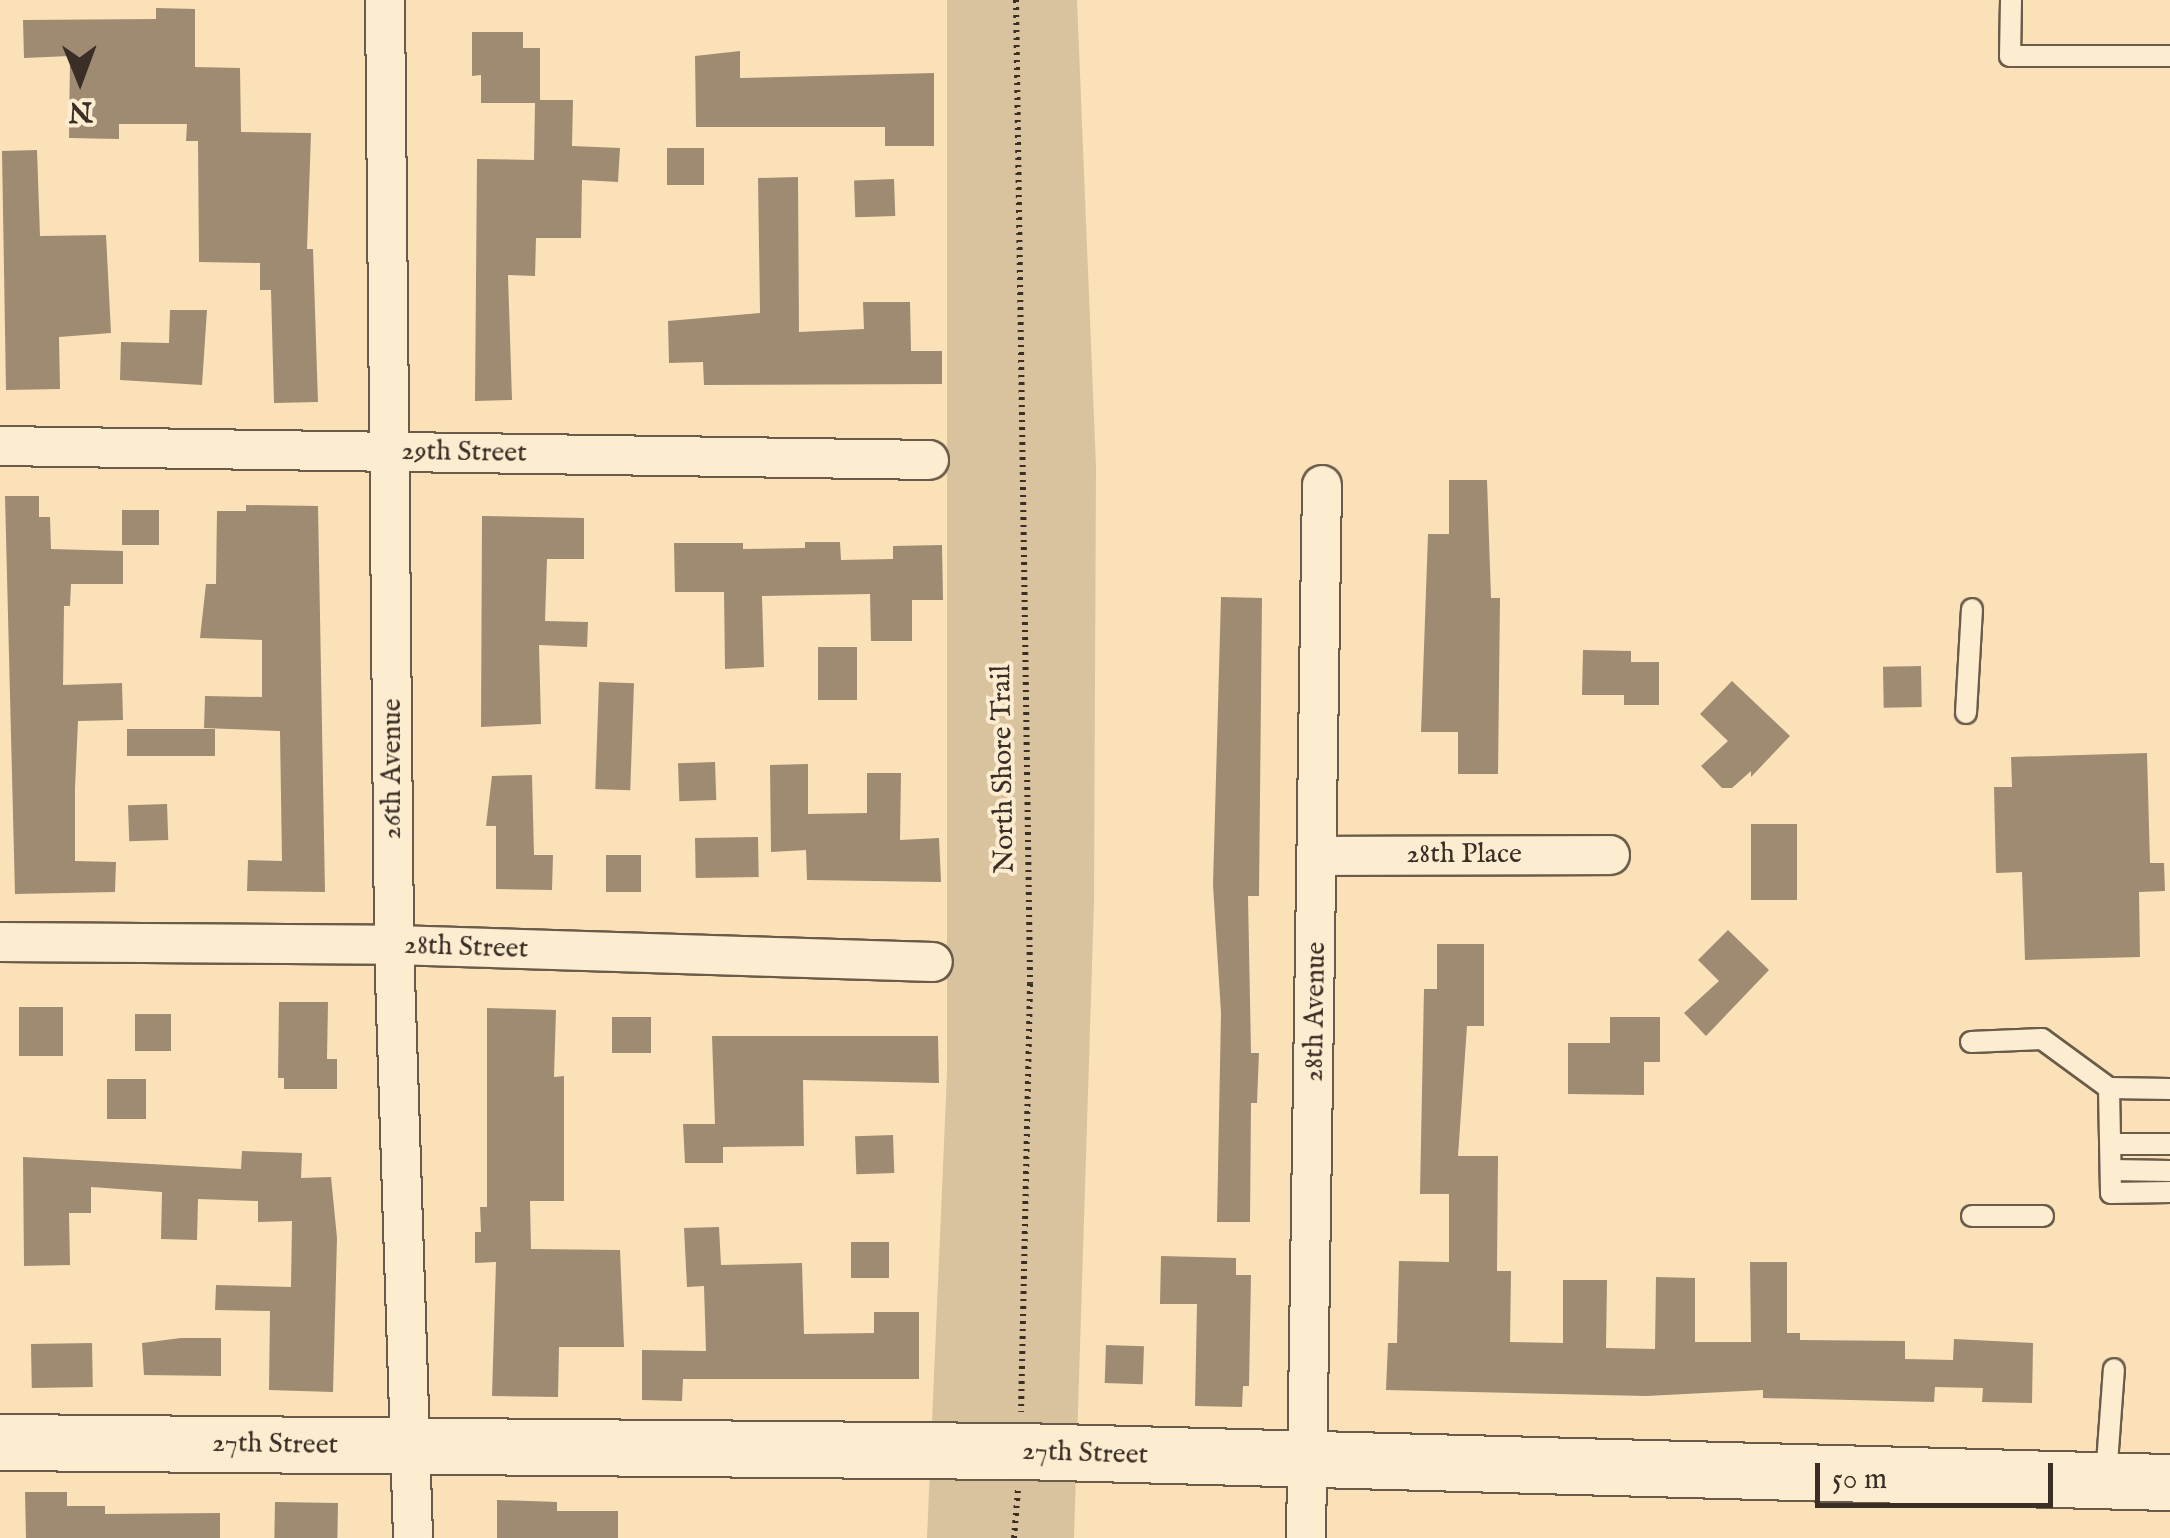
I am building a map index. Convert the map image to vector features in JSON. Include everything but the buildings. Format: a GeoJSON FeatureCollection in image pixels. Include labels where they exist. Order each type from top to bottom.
{"type":"FeatureCollection","features":[{"type":"Feature","properties":{"kind":"street","name":"26th Avenue"},"geometry":{"type":"LineString","coordinates":[[385,0],[394,946],[414,1538]]}},
{"type":"Feature","properties":{"kind":"street","name":"29th Street"},"geometry":{"type":"LineString","coordinates":[[0,446],[928,460]]}},
{"type":"Feature","properties":{"kind":"street","name":"28th Avenue"},"geometry":{"type":"LineString","coordinates":[[1306,1538],[1322,485]]}},
{"type":"Feature","properties":{"kind":"street","name":"28th Place"},"geometry":{"type":"LineString","coordinates":[[1318,856],[1610,854]]}},
{"type":"Feature","properties":{"kind":"street","name":"28th Street"},"geometry":{"type":"LineString","coordinates":[[0,942],[394,946],[933,962]]}},
{"type":"Feature","properties":{"kind":"street","name":"27th Street"},"geometry":{"type":"LineString","coordinates":[[0,1442],[1021,1451],[1310,1462],[2170,1482]]}},
{"type":"Feature","properties":{"kind":"lane"},"geometry":{"type":"LineString","coordinates":[[2010,0],[2010,56],[2170,56]]}},
{"type":"Feature","properties":{"kind":"lane"},"geometry":{"type":"LineString","coordinates":[[1966,713],[1972,609]]}},
{"type":"Feature","properties":{"kind":"lane"},"geometry":{"type":"LineString","coordinates":[[1971,1042],[2042,1039],[2109,1088],[2170,1090]]}},
{"type":"Feature","properties":{"kind":"lane"},"geometry":{"type":"LineString","coordinates":[[2109,1088],[2112,1193],[2170,1192]]}},
{"type":"Feature","properties":{"kind":"lane"},"geometry":{"type":"LineString","coordinates":[[2110,1144],[2170,1144]]}},
{"type":"Feature","properties":{"kind":"lane"},"geometry":{"type":"LineString","coordinates":[[2111,1170],[2170,1171]]}},
{"type":"Feature","properties":{"kind":"lane"},"geometry":{"type":"LineString","coordinates":[[1972,1216],[2043,1216]]}},
{"type":"Feature","properties":{"kind":"lane"},"geometry":{"type":"LineString","coordinates":[[2106,1480],[2114,1370]]}},
{"type":"Feature","properties":{"kind":"path","name":"North Shore Trail"},"geometry":{"type":"LineString","coordinates":[[1014,1538],[1021,1451],[1030,984],[1016,0]]}},
{"type":"Feature","properties":{"kind":"shaded area"},"geometry":{"type":"Polygon","coordinates":[[[947,0],[1077,0],[1096,467],[1094,902],[1074,1538],[927,1538],[947,1073],[947,0]]]}}]}
